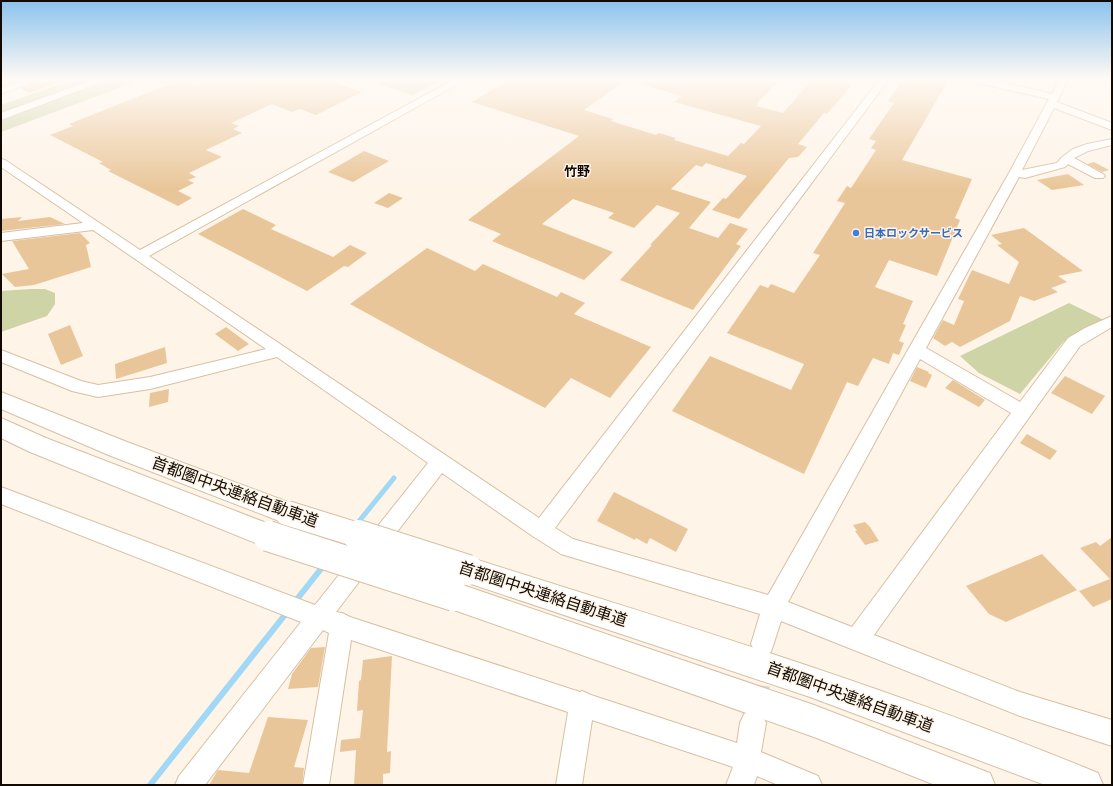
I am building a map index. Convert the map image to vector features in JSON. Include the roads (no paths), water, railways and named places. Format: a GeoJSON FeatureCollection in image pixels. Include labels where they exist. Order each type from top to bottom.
{"type":"FeatureCollection","features":[{"type":"Feature","properties":{"kind":"highway","name":"首都圏中央連絡自動車道"},"geometry":{"type":"LineString","coordinates":[[1,400],[104,443],[288,513],[461,583],[978,785]]}},
{"type":"Feature","properties":{"kind":"highway","name":"首都圏中央連絡自動車道"},"geometry":{"type":"LineString","coordinates":[[1,427],[38,445],[268,536],[461,583],[810,681],[1031,762],[1086,785]]}},
{"type":"Feature","properties":{"kind":"street"},"geometry":{"type":"LineString","coordinates":[[140,256],[395,116]]}},
{"type":"Feature","properties":{"kind":"street"},"geometry":{"type":"LineString","coordinates":[[541,530],[856,116]]}},
{"type":"Feature","properties":{"kind":"street"},"geometry":{"type":"LineString","coordinates":[[763,644],[773,607],[1015,173],[1045,116]]}},
{"type":"Feature","properties":{"kind":"street"},"geometry":{"type":"LineString","coordinates":[[1087,116],[1112,127]]}},
{"type":"Feature","properties":{"kind":"street"},"geometry":{"type":"LineString","coordinates":[[1015,173],[1025,174],[1061,165],[1066,158],[1073,153],[1112,142]]}},
{"type":"Feature","properties":{"kind":"street"},"geometry":{"type":"LineString","coordinates":[[1066,158],[1099,176]]}},
{"type":"Feature","properties":{"kind":"street"},"geometry":{"type":"LineString","coordinates":[[2,166],[140,256],[568,547],[773,607],[1020,704],[1112,733]]}},
{"type":"Feature","properties":{"kind":"street"},"geometry":{"type":"LineString","coordinates":[[1,237],[95,226]]}},
{"type":"Feature","properties":{"kind":"street"},"geometry":{"type":"LineString","coordinates":[[857,639],[976,473],[1074,342],[1112,321]]}},
{"type":"Feature","properties":{"kind":"street"},"geometry":{"type":"LineString","coordinates":[[1,356],[78,387],[98,391],[150,383],[262,356],[279,350]]}},
{"type":"Feature","properties":{"kind":"street"},"geometry":{"type":"LineString","coordinates":[[916,350],[1023,412]]}},
{"type":"Feature","properties":{"kind":"street"},"geometry":{"type":"LineString","coordinates":[[188,785],[441,461]]}},
{"type":"Feature","properties":{"kind":"street"},"geometry":{"type":"LineString","coordinates":[[1,495],[319,618],[342,624],[582,703],[747,759],[809,785]]}},
{"type":"Feature","properties":{"kind":"street"},"geometry":{"type":"LineString","coordinates":[[316,785],[342,624]]}},
{"type":"Feature","properties":{"kind":"street"},"geometry":{"type":"LineString","coordinates":[[568,785],[582,703]]}},
{"type":"Feature","properties":{"kind":"street"},"geometry":{"type":"LineString","coordinates":[[738,785],[744,778],[753,723]]}},
{"type":"Feature","properties":{"kind":"waterway"},"geometry":{"type":"LineString","coordinates":[[356,525],[394,478]]}},
{"type":"Feature","properties":{"kind":"waterway"},"geometry":{"type":"LineString","coordinates":[[294,603],[324,565]]}},
{"type":"Feature","properties":{"kind":"waterway"},"geometry":{"type":"LineString","coordinates":[[150,785],[288,611]]}},
{"type":"Feature","properties":{"kind":"tunnel"},"geometry":{"type":"LineString","coordinates":[[755,709],[761,658]]}},
{"type":"Feature","properties":{"kind":"place","name":"日本ロックサービス"},"geometry":{"type":"Point","coordinates":[856,233]}},
{"type":"Feature","properties":{"kind":"district","name":"竹野"},"geometry":{"type":"Point","coordinates":[577,171]}}]}
